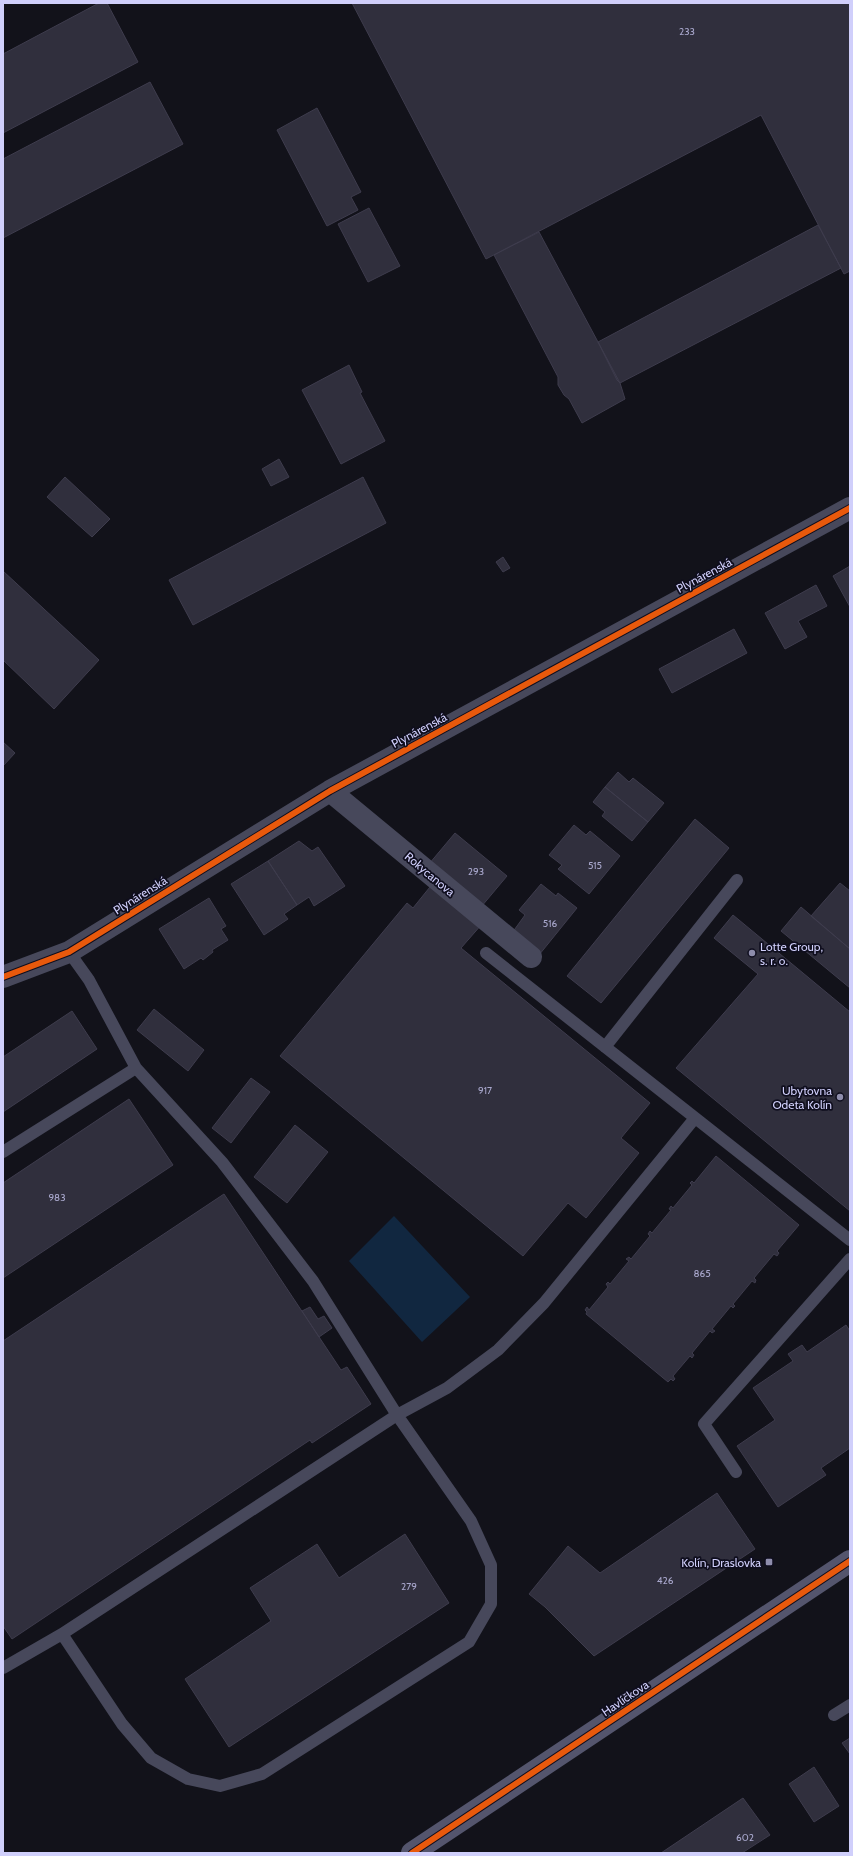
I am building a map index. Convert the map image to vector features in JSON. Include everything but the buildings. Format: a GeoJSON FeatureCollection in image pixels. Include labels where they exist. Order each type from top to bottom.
{"type":"FeatureCollection","features":[{"type":"Feature","properties":{"kind":"street","name":"Plynárenská"},"geometry":{"type":"LineString","coordinates":[[3,977],[69,952],[330,790],[850,508]]}},
{"type":"Feature","properties":{"kind":"street","name":"Rokycanova"},"geometry":{"type":"LineString","coordinates":[[330,790],[530,957]]}},
{"type":"Feature","properties":{"kind":"street","name":"Havlíčkova"},"geometry":{"type":"LineString","coordinates":[[412,1853],[850,1561]]}},
{"type":"Feature","properties":{"kind":"lane"},"geometry":{"type":"LineString","coordinates":[[605,1047],[737,880]]}},
{"type":"Feature","properties":{"kind":"lane"},"geometry":{"type":"LineString","coordinates":[[62,1634],[122,1724],[151,1758],[188,1779],[220,1786],[262,1774],[469,1642],[491,1604],[491,1565],[471,1521],[397,1415],[313,1281],[222,1162],[136,1068],[89,980],[69,952]]}},
{"type":"Feature","properties":{"kind":"lane"},"geometry":{"type":"LineString","coordinates":[[486,953],[850,1240]]}},
{"type":"Feature","properties":{"kind":"lane"},"geometry":{"type":"LineString","coordinates":[[3,1152],[136,1068]]}},
{"type":"Feature","properties":{"kind":"lane"},"geometry":{"type":"LineString","coordinates":[[3,1668],[62,1634],[397,1415],[447,1388],[498,1350],[544,1302],[695,1118]]}},
{"type":"Feature","properties":{"kind":"lane"},"geometry":{"type":"LineString","coordinates":[[736,1472],[704,1424],[850,1259]]}},
{"type":"Feature","properties":{"kind":"lane"},"geometry":{"type":"LineString","coordinates":[[834,1716],[850,1705]]}},
{"type":"Feature","properties":{"kind":"water"},"geometry":{"type":"Polygon","coordinates":[[[394,1216],[470,1297],[422,1342],[349,1261],[394,1216]]]}},
{"type":"Feature","properties":{"kind":"cycle path"},"geometry":{"type":"LineString","coordinates":[[3,977],[69,952],[330,791],[850,508]]}},
{"type":"Feature","properties":{"kind":"cycle path"},"geometry":{"type":"LineString","coordinates":[[412,1853],[850,1561]]}},
{"type":"Feature","properties":{"kind":"place","name":"Lotte Group, s. r. o."},"geometry":{"type":"Point","coordinates":[752,953]}},
{"type":"Feature","properties":{"kind":"place","name":"Ubytovna Odeta Kolín"},"geometry":{"type":"Point","coordinates":[840,1097]}},
{"type":"Feature","properties":{"kind":"place","name":"Kolín, Draslovka"},"geometry":{"type":"Point","coordinates":[769,1562]}}]}
